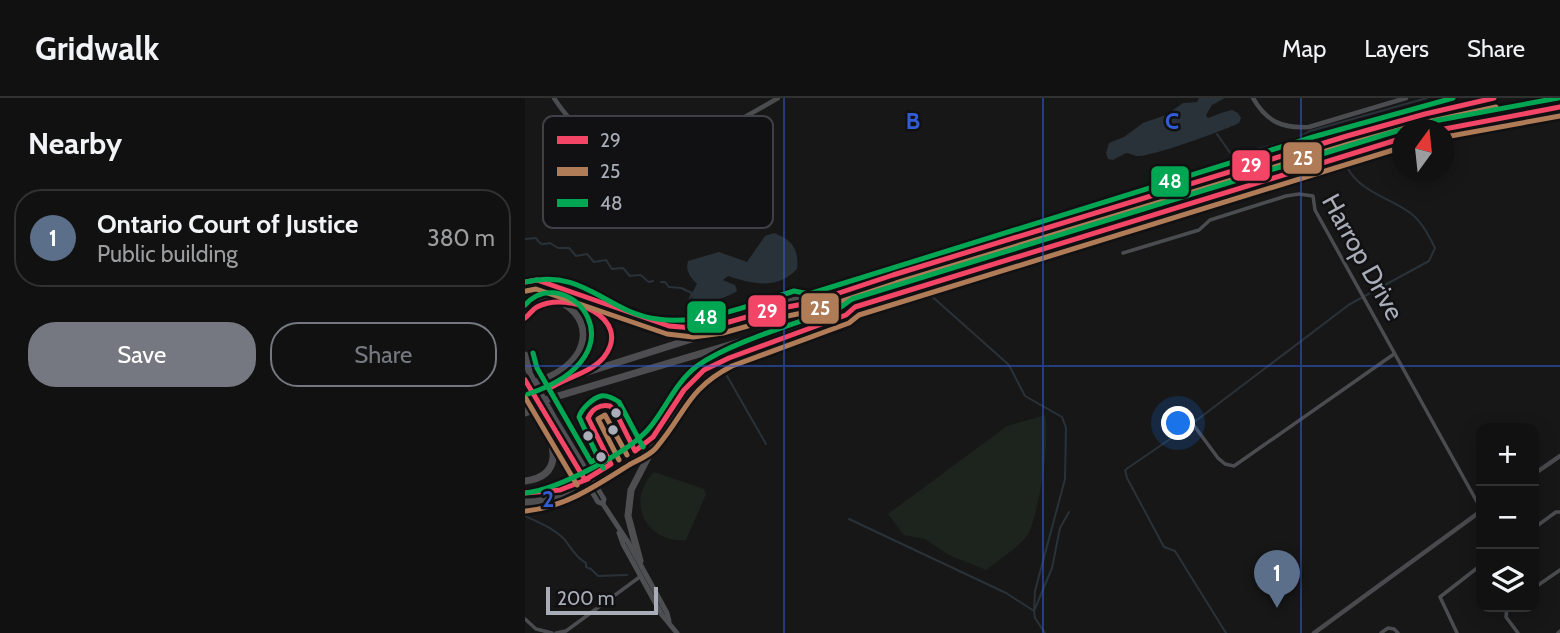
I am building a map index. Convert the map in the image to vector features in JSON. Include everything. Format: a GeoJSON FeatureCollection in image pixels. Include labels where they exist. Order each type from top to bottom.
{"type":"FeatureCollection","features":[{"type":"Feature","properties":{"kind":"highway"},"geometry":{"type":"LineString","coordinates":[[525,391],[1347,136],[1495,98]]}},
{"type":"Feature","properties":{"kind":"highway"},"geometry":{"type":"LineString","coordinates":[[1455,126],[1560,107]]}},
{"type":"Feature","properties":{"kind":"highway"},"geometry":{"type":"LineString","coordinates":[[525,406],[1392,141]]}},
{"type":"Feature","properties":{"kind":"highway"},"geometry":{"type":"LineString","coordinates":[[525,291],[541,287],[564,288],[632,322],[658,328],[693,327],[796,300],[810,303]]}},
{"type":"Feature","properties":{"kind":"highway"},"geometry":{"type":"LineString","coordinates":[[525,318],[534,306],[542,302],[556,302],[566,305],[578,315],[584,335],[583,345],[569,364],[549,377],[525,383],[547,417],[553,460],[546,474],[525,481]]}},
{"type":"Feature","properties":{"kind":"highway"},"geometry":{"type":"LineString","coordinates":[[640,561],[628,516],[631,489],[691,381],[711,365],[846,315],[855,307]]}},
{"type":"Feature","properties":{"kind":"highway"},"geometry":{"type":"LineString","coordinates":[[525,355],[527,370]]}},
{"type":"Feature","properties":{"kind":"highway"},"geometry":{"type":"LineString","coordinates":[[525,414],[579,391]]}},
{"type":"Feature","properties":{"kind":"highway"},"geometry":{"type":"LineString","coordinates":[[525,502],[537,503],[556,497],[585,480]]}},
{"type":"Feature","properties":{"kind":"main road"},"geometry":{"type":"LineString","coordinates":[[527,370],[547,417],[599,502],[603,504],[640,561],[643,574]]}},
{"type":"Feature","properties":{"kind":"main road"},"geometry":{"type":"LineString","coordinates":[[547,417],[604,499],[603,504]]}},
{"type":"Feature","properties":{"kind":"main road"},"geometry":{"type":"LineString","coordinates":[[1539,471],[1560,456]]}},
{"type":"Feature","properties":{"kind":"main road"},"geometry":{"type":"LineString","coordinates":[[1314,633],[1476,514]]}},
{"type":"Feature","properties":{"kind":"main road"},"geometry":{"type":"LineString","coordinates":[[617,527],[623,544],[677,633]]}},
{"type":"Feature","properties":{"kind":"street"},"geometry":{"type":"LineString","coordinates":[[554,98],[567,116]]}},
{"type":"Feature","properties":{"kind":"street"},"geometry":{"type":"LineString","coordinates":[[746,116],[778,98]]}},
{"type":"Feature","properties":{"kind":"street"},"geometry":{"type":"LineString","coordinates":[[1253,98],[1268,119],[1298,128],[1406,98]]}},
{"type":"Feature","properties":{"kind":"street","name":"Harrop Drive"},"geometry":{"type":"LineString","coordinates":[[1123,253],[1199,230],[1210,220],[1286,196],[1313,196],[1315,211],[1476,501]]}},
{"type":"Feature","properties":{"kind":"street"},"geometry":{"type":"LineString","coordinates":[[1181,408],[1218,458],[1225,464],[1234,466],[1394,354]]}},
{"type":"Feature","properties":{"kind":"street"},"geometry":{"type":"LineString","coordinates":[[1539,524],[1560,512]]}},
{"type":"Feature","properties":{"kind":"street"},"geometry":{"type":"LineString","coordinates":[[1457,633],[1440,597],[1476,569]]}},
{"type":"Feature","properties":{"kind":"street"},"geometry":{"type":"LineString","coordinates":[[1539,585],[1560,570]]}},
{"type":"Feature","properties":{"kind":"street"},"geometry":{"type":"LineString","coordinates":[[525,619],[536,629],[554,633],[566,631],[643,574]]}},
{"type":"Feature","properties":{"kind":"street"},"geometry":{"type":"LineString","coordinates":[[1506,612],[1506,617],[1518,633]]}},
{"type":"Feature","properties":{"kind":"street"},"geometry":{"type":"LineString","coordinates":[[1381,633],[1388,628],[1398,633]]}},
{"type":"Feature","properties":{"kind":"shaded area"},"geometry":{"type":"Polygon","coordinates":[[[1199,98],[1225,98],[1212,105],[1206,115],[1208,118],[1232,110],[1241,118],[1239,123],[1156,153],[1136,156],[1126,153],[1113,160],[1108,159],[1106,153],[1109,143],[1124,137],[1143,123],[1166,115],[1183,103],[1197,102],[1199,98]]]}},
{"type":"Feature","properties":{"kind":"shaded area"},"geometry":{"type":"Polygon","coordinates":[[[774,233],[790,242],[796,251],[797,269],[789,276],[773,283],[764,283],[728,276],[723,280],[735,285],[737,291],[715,300],[693,301],[691,295],[697,284],[688,271],[688,261],[719,252],[747,262],[765,236],[774,233]]]}},
{"type":"Feature","properties":{"kind":"shaded area"},"geometry":{"type":"Polygon","coordinates":[[[1045,415],[1045,457],[1032,524],[1020,543],[986,570],[949,555],[925,539],[904,535],[888,514],[1007,426],[1045,415]]]}},
{"type":"Feature","properties":{"kind":"shaded area"},"geometry":{"type":"Polygon","coordinates":[[[654,472],[704,489],[706,494],[686,540],[660,535],[644,518],[641,495],[645,483],[654,472]]]}},
{"type":"Feature","properties":{"kind":"waterway"},"geometry":{"type":"LineString","coordinates":[[1217,134],[1231,154],[1282,143],[1310,131],[1427,98]]}},
{"type":"Feature","properties":{"kind":"waterway"},"geometry":{"type":"LineString","coordinates":[[1226,633],[1175,551],[1164,547],[1125,470],[1189,426],[1350,304],[1429,261],[1435,248],[1417,219],[1367,188],[1347,167]]}},
{"type":"Feature","properties":{"kind":"waterway"},"geometry":{"type":"LineString","coordinates":[[525,239],[536,238],[542,244],[550,243],[558,248],[569,248],[576,256],[587,254],[594,262],[606,260],[612,269],[623,268],[630,276],[640,275],[649,282],[653,281]]}},
{"type":"Feature","properties":{"kind":"waterway"},"geometry":{"type":"LineString","coordinates":[[661,282],[692,293]]}},
{"type":"Feature","properties":{"kind":"waterway"},"geometry":{"type":"LineString","coordinates":[[849,519],[1006,593],[1034,611],[1035,591],[1065,479],[1066,428],[1062,417],[1025,396],[1009,365],[927,292]]}},
{"type":"Feature","properties":{"kind":"waterway"},"geometry":{"type":"LineString","coordinates":[[691,295],[691,311],[696,321]]}},
{"type":"Feature","properties":{"kind":"waterway"},"geometry":{"type":"LineString","coordinates":[[727,376],[766,444]]}},
{"type":"Feature","properties":{"kind":"waterway"},"geometry":{"type":"LineString","coordinates":[[1045,633],[1035,618],[1034,611],[1052,568],[1060,528],[1069,512]]}},
{"type":"Feature","properties":{"kind":"waterway"},"geometry":{"type":"LineString","coordinates":[[525,516],[560,535],[586,563],[586,567],[598,576],[627,575]]}},
{"type":"Feature","properties":{"kind":"transit line","name":"48"},"geometry":{"type":"LineString","coordinates":[[525,282],[546,279],[564,281],[639,315],[657,319],[709,317],[794,291],[809,294],[1313,137],[1453,98]]}},
{"type":"Feature","properties":{"kind":"transit line","name":"29"},"geometry":{"type":"LineString","coordinates":[[525,282],[537,280],[669,326],[693,328],[722,324],[771,310],[809,303],[1347,136],[1494,98]]}},
{"type":"Feature","properties":{"kind":"transit line","name":"48"},"geometry":{"type":"LineString","coordinates":[[1445,119],[1558,98]]}},
{"type":"Feature","properties":{"kind":"transit line","name":"25"},"geometry":{"type":"LineString","coordinates":[[526,291],[536,289],[667,334],[693,337],[723,333],[812,311],[1349,144],[1427,122],[1496,107]]}},
{"type":"Feature","properties":{"kind":"transit line","name":"29"},"geometry":{"type":"LineString","coordinates":[[1455,127],[1560,107]]}},
{"type":"Feature","properties":{"kind":"transit line","name":"25"},"geometry":{"type":"LineString","coordinates":[[1455,135],[1560,116]]}},
{"type":"Feature","properties":{"kind":"transit line","name":"48"},"geometry":{"type":"LineString","coordinates":[[525,493],[574,477],[628,447],[651,426],[690,372],[728,348],[841,307],[852,299],[1392,132]]}},
{"type":"Feature","properties":{"kind":"transit line","name":"29"},"geometry":{"type":"LineString","coordinates":[[525,380],[585,480],[611,464],[588,418],[600,407],[610,406],[615,411],[635,451],[653,437],[684,390],[704,370],[729,358],[846,315],[855,307],[1392,141]]}},
{"type":"Feature","properties":{"kind":"transit line","name":"25"},"geometry":{"type":"LineString","coordinates":[[526,511],[554,505],[580,494],[650,453],[696,393],[732,366],[849,323],[859,315],[1392,150]]}},
{"type":"Feature","properties":{"kind":"transit line","name":"48"},"geometry":{"type":"LineString","coordinates":[[525,305],[542,294],[560,294],[576,302],[588,317],[591,336],[584,357],[564,377],[528,394]]}},
{"type":"Feature","properties":{"kind":"transit line","name":"29"},"geometry":{"type":"LineString","coordinates":[[525,318],[537,307],[565,302],[593,311],[611,330],[611,343],[599,362],[552,387]]}},
{"type":"Feature","properties":{"kind":"transit line","name":"48"},"geometry":{"type":"LineString","coordinates":[[533,353],[537,368],[591,462],[601,457]]}},
{"type":"Feature","properties":{"kind":"transit line","name":"48"},"geometry":{"type":"LineString","coordinates":[[603,468],[579,417],[585,407],[598,397],[606,396],[619,402],[643,447]]}},
{"type":"Feature","properties":{"kind":"transit line","name":"25"},"geometry":{"type":"LineString","coordinates":[[525,397],[577,485]]}},
{"type":"Feature","properties":{"kind":"transit line","name":"25"},"geometry":{"type":"LineString","coordinates":[[619,460],[598,419],[605,415],[627,455]]}},
{"type":"Feature","properties":{"kind":"transit line","name":"29"},"geometry":{"type":"LineString","coordinates":[[525,493],[560,490],[588,479]]}},
{"type":"Feature","properties":{"kind":"place","name":"Ontario Court of Justice"},"geometry":{"type":"Point","coordinates":[1277,608]}}]}
